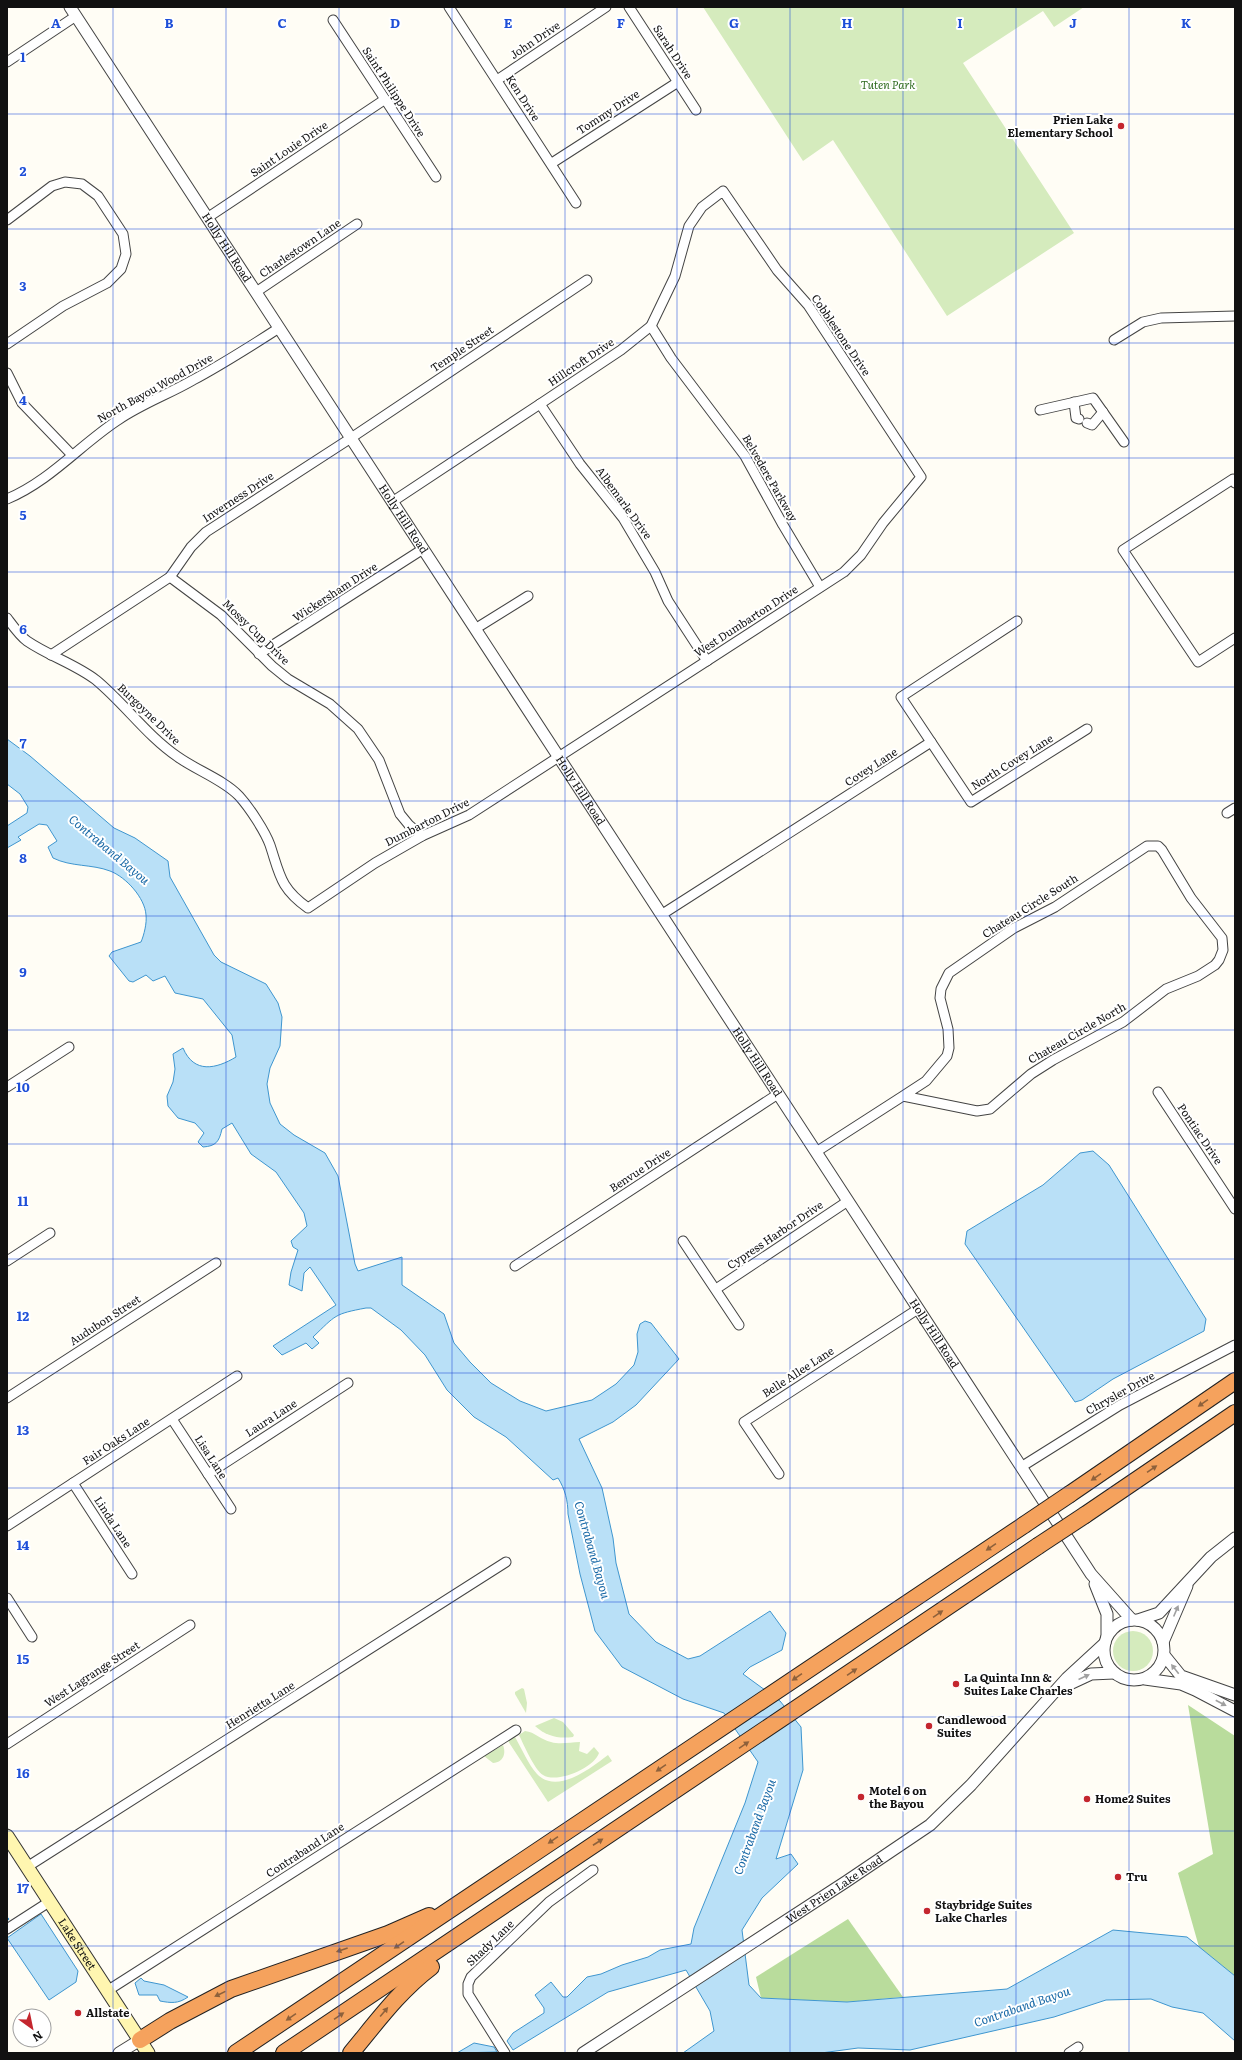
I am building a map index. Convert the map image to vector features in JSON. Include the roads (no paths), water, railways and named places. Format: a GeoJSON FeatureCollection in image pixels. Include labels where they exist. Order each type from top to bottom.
{"type":"FeatureCollection","features":[{"type":"Feature","properties":{"kind":"highway"},"geometry":{"type":"LineString","coordinates":[[236,2053],[694,1747],[1235,1381]]}},
{"type":"Feature","properties":{"kind":"highway"},"geometry":{"type":"LineString","coordinates":[[284,2053],[906,1636],[1235,1413]]}},
{"type":"Feature","properties":{"kind":"highway"},"geometry":{"type":"LineString","coordinates":[[144,2047],[170,2021],[231,1989],[388,1934],[481,1890]]}},
{"type":"Feature","properties":{"kind":"highway"},"geometry":{"type":"LineString","coordinates":[[351,2053],[395,1999],[415,1979],[521,1894]]}},
{"type":"Feature","properties":{"kind":"main road","name":"Lake Street"},"geometry":{"type":"LineString","coordinates":[[7,1836],[144,2047]]}},
{"type":"Feature","properties":{"kind":"street","name":"Ken Drive"},"geometry":{"type":"LineString","coordinates":[[449,7],[552,163],[576,203]]}},
{"type":"Feature","properties":{"kind":"street","name":"John Drive"},"geometry":{"type":"LineString","coordinates":[[497,80],[606,7]]}},
{"type":"Feature","properties":{"kind":"street","name":"Sarah Drive"},"geometry":{"type":"LineString","coordinates":[[629,7],[696,110]]}},
{"type":"Feature","properties":{"kind":"street"},"geometry":{"type":"LineString","coordinates":[[7,62],[73,12]]}},
{"type":"Feature","properties":{"kind":"street","name":"Holly Hill Road"},"geometry":{"type":"LineString","coordinates":[[73,12],[1091,1574],[1135,1620]]}},
{"type":"Feature","properties":{"kind":"street","name":"Saint Philippe Drive"},"geometry":{"type":"LineString","coordinates":[[333,20],[384,100],[436,177]]}},
{"type":"Feature","properties":{"kind":"street","name":"Tommy Drive"},"geometry":{"type":"LineString","coordinates":[[552,163],[678,82]]}},
{"type":"Feature","properties":{"kind":"street","name":"Saint Louie Drive"},"geometry":{"type":"LineString","coordinates":[[207,218],[384,100]]}},
{"type":"Feature","properties":{"kind":"street"},"geometry":{"type":"LineString","coordinates":[[7,220],[52,186],[65,182],[79,183],[90,188],[98,196],[124,234],[126,244],[125,258],[116,275],[107,284],[62,306],[7,344]]}},
{"type":"Feature","properties":{"kind":"street","name":"Hillcroft Drive"},"geometry":{"type":"LineString","coordinates":[[392,502],[621,350],[651,326],[675,276],[689,226],[702,207],[723,191]]}},
{"type":"Feature","properties":{"kind":"street","name":"Cobblestone Drive"},"geometry":{"type":"LineString","coordinates":[[723,191],[777,270],[808,305],[921,477]]}},
{"type":"Feature","properties":{"kind":"street","name":"Charlestown Lane"},"geometry":{"type":"LineString","coordinates":[[256,292],[357,224]]}},
{"type":"Feature","properties":{"kind":"street","name":"Temple Street"},"geometry":{"type":"LineString","coordinates":[[351,438],[587,280]]}},
{"type":"Feature","properties":{"kind":"street"},"geometry":{"type":"LineString","coordinates":[[1114,340],[1143,322],[1161,318],[1235,316]]}},
{"type":"Feature","properties":{"kind":"street","name":"Belvedere Parkway"},"geometry":{"type":"LineString","coordinates":[[651,326],[671,358],[745,456],[783,525],[820,587]]}},
{"type":"Feature","properties":{"kind":"street","name":"North Bayou Wood Drive"},"geometry":{"type":"LineString","coordinates":[[7,499],[36,484],[56,470],[97,434],[120,419],[193,381],[279,328]]}},
{"type":"Feature","properties":{"kind":"street"},"geometry":{"type":"LineString","coordinates":[[7,373],[13,389],[22,403],[72,455]]}},
{"type":"Feature","properties":{"kind":"street"},"geometry":{"type":"LineString","coordinates":[[1040,410],[1093,398],[1124,442]]}},
{"type":"Feature","properties":{"kind":"street"},"geometry":{"type":"LineString","coordinates":[[1074,402],[1076,418],[1092,425],[1104,412]]}},
{"type":"Feature","properties":{"kind":"street","name":"Albemarle Drive"},"geometry":{"type":"LineString","coordinates":[[540,404],[576,458],[627,525],[655,572],[668,601],[707,661]]}},
{"type":"Feature","properties":{"kind":"street","name":"Inverness Drive"},"geometry":{"type":"LineString","coordinates":[[51,655],[170,577],[191,547],[206,532],[351,438]]}},
{"type":"Feature","properties":{"kind":"street","name":"West Dumbarton Drive"},"geometry":{"type":"LineString","coordinates":[[558,757],[844,572],[861,556],[883,523],[921,477]]}},
{"type":"Feature","properties":{"kind":"street"},"geometry":{"type":"LineString","coordinates":[[1234,481],[1123,550],[1198,662],[1235,638]]}},
{"type":"Feature","properties":{"kind":"street","name":"Wickersham Drive"},"geometry":{"type":"LineString","coordinates":[[259,654],[423,549]]}},
{"type":"Feature","properties":{"kind":"street","name":"Mossy Cup Drive"},"geometry":{"type":"LineString","coordinates":[[170,577],[222,615],[259,654],[288,680],[330,704],[358,729],[379,760],[400,814],[422,836]]}},
{"type":"Feature","properties":{"kind":"street"},"geometry":{"type":"LineString","coordinates":[[475,629],[528,596]]}},
{"type":"Feature","properties":{"kind":"street","name":"Burgoyne Drive"},"geometry":{"type":"LineString","coordinates":[[7,618],[26,640],[94,679],[113,694],[136,720],[176,756],[214,780],[227,785],[239,797],[270,843],[278,874],[290,893],[308,908]]}},
{"type":"Feature","properties":{"kind":"street"},"geometry":{"type":"LineString","coordinates":[[931,742],[901,696],[1017,621]]}},
{"type":"Feature","properties":{"kind":"street","name":"North Covey Lane"},"geometry":{"type":"LineString","coordinates":[[931,742],[971,802],[1087,729]]}},
{"type":"Feature","properties":{"kind":"street","name":"Covey Lane"},"geometry":{"type":"LineString","coordinates":[[661,915],[931,742]]}},
{"type":"Feature","properties":{"kind":"street","name":"Dumbarton Drive"},"geometry":{"type":"LineString","coordinates":[[308,908],[375,863],[422,836],[469,815],[558,757]]}},
{"type":"Feature","properties":{"kind":"street","name":"Chateau Circle South"},"geometry":{"type":"LineString","coordinates":[[903,1096],[930,1078],[947,1056],[950,1038],[941,1007],[941,989],[949,973],[959,965],[1014,928],[1055,907],[1147,846],[1158,846],[1162,850],[1191,898]]}},
{"type":"Feature","properties":{"kind":"street","name":"Chateau Circle North"},"geometry":{"type":"LineString","coordinates":[[903,1096],[977,1111],[990,1109],[1031,1074],[1053,1060],[1123,1022],[1166,989],[1198,976],[1215,965],[1223,950],[1222,938],[1191,898]]}},
{"type":"Feature","properties":{"kind":"street"},"geometry":{"type":"LineString","coordinates":[[7,1087],[68,1047]]}},
{"type":"Feature","properties":{"kind":"street","name":"Pontiac Drive"},"geometry":{"type":"LineString","coordinates":[[1158,1092],[1235,1209]]}},
{"type":"Feature","properties":{"kind":"street","name":"Benvue Drive"},"geometry":{"type":"LineString","coordinates":[[515,1266],[778,1094]]}},
{"type":"Feature","properties":{"kind":"street"},"geometry":{"type":"LineString","coordinates":[[816,1152],[903,1096]]}},
{"type":"Feature","properties":{"kind":"street","name":"Cypress Harbor Drive"},"geometry":{"type":"LineString","coordinates":[[716,1289],[848,1201]]}},
{"type":"Feature","properties":{"kind":"street"},"geometry":{"type":"LineString","coordinates":[[7,1261],[50,1233]]}},
{"type":"Feature","properties":{"kind":"street"},"geometry":{"type":"LineString","coordinates":[[683,1240],[739,1325]]}},
{"type":"Feature","properties":{"kind":"street","name":"Audubon Street"},"geometry":{"type":"LineString","coordinates":[[7,1398],[216,1263]]}},
{"type":"Feature","properties":{"kind":"street","name":"Belle Allee Lane"},"geometry":{"type":"LineString","coordinates":[[779,1474],[744,1422],[918,1309]]}},
{"type":"Feature","properties":{"kind":"street","name":"Chrysler Drive"},"geometry":{"type":"LineString","coordinates":[[1021,1467],[1120,1405],[1235,1345]]}},
{"type":"Feature","properties":{"kind":"street","name":"Fair Oaks Lane"},"geometry":{"type":"LineString","coordinates":[[7,1526],[237,1376]]}},
{"type":"Feature","properties":{"kind":"street","name":"Laura Lane"},"geometry":{"type":"LineString","coordinates":[[208,1474],[348,1383]]}},
{"type":"Feature","properties":{"kind":"street","name":"Lisa Lane"},"geometry":{"type":"LineString","coordinates":[[172,1419],[231,1509]]}},
{"type":"Feature","properties":{"kind":"street","name":"Linda Lane"},"geometry":{"type":"LineString","coordinates":[[74,1483],[132,1574]]}},
{"type":"Feature","properties":{"kind":"street","name":"West Prien Lake Road"},"geometry":{"type":"LineString","coordinates":[[583,2053],[917,1835],[944,1813],[1118,1625],[1159,1613],[1211,1557],[1235,1538]]}},
{"type":"Feature","properties":{"kind":"street","name":"Henrietta Lane"},"geometry":{"type":"LineString","coordinates":[[27,1867],[506,1562]]}},
{"type":"Feature","properties":{"kind":"street","name":"Holly Hill Road"},"geometry":{"type":"LineString","coordinates":[[1091,1574],[1107,1614],[1106,1639]]}},
{"type":"Feature","properties":{"kind":"street","name":"West Prien Lake Road"},"geometry":{"type":"LineString","coordinates":[[1164,1655],[1163,1642],[1189,1580]]}},
{"type":"Feature","properties":{"kind":"street"},"geometry":{"type":"LineString","coordinates":[[7,1598],[32,1637]]}},
{"type":"Feature","properties":{"kind":"street"},"geometry":{"type":"LineString","coordinates":[[1135,1620],[1154,1627],[1163,1642]]}},
{"type":"Feature","properties":{"kind":"street","name":"West Lagrange Street"},"geometry":{"type":"LineString","coordinates":[[7,1744],[190,1625]]}},
{"type":"Feature","properties":{"kind":"street"},"geometry":{"type":"LineString","coordinates":[[1106,1639],[1104,1657],[1108,1666],[1114,1673]]}},
{"type":"Feature","properties":{"kind":"street"},"geometry":{"type":"LineString","coordinates":[[1145,1679],[1157,1669],[1164,1655],[1181,1676],[1235,1695]]}},
{"type":"Feature","properties":{"kind":"street","name":"West Prien Lake Road"},"geometry":{"type":"LineString","coordinates":[[1056,1691],[1091,1674],[1114,1673],[1122,1678],[1131,1680],[1145,1679],[1181,1684],[1235,1711]]}},
{"type":"Feature","properties":{"kind":"street","name":"Contraband Lane"},"geometry":{"type":"LineString","coordinates":[[107,1991],[516,1730]]}},
{"type":"Feature","properties":{"kind":"street","name":"Shady Lane"},"geometry":{"type":"LineString","coordinates":[[505,2053],[468,1994],[468,1984],[471,1977],[549,1902],[593,1870]]}},
{"type":"Feature","properties":{"kind":"street"},"geometry":{"type":"LineString","coordinates":[[7,1929],[49,1902]]}},
{"type":"Feature","properties":{"kind":"street"},"geometry":{"type":"LineString","coordinates":[[119,2053],[144,2047]]}},
{"type":"Feature","properties":{"kind":"street"},"geometry":{"type":"LineString","coordinates":[[1069,2053],[1078,2047]]}},
{"type":"Feature","properties":{"kind":"water","name":"Contraband Bayou"},"geometry":{"type":"Polygon","coordinates":[[[7,739],[30,756],[114,828],[135,838],[168,861],[170,877],[214,955],[221,962],[266,984],[278,1003],[282,1017],[280,1046],[270,1068],[267,1084],[270,1103],[280,1124],[294,1135],[325,1153],[338,1176],[355,1264],[358,1271],[402,1257],[402,1285],[444,1314],[454,1343],[470,1362],[491,1383],[520,1401],[546,1411],[592,1400],[616,1384],[634,1365],[638,1352],[637,1334],[640,1324],[645,1321],[651,1323],[679,1359],[636,1405],[613,1422],[579,1439],[602,1488],[613,1538],[616,1563],[629,1614],[656,1642],[688,1659],[700,1656],[770,1611],[786,1633],[782,1650],[750,1667],[743,1674],[780,1701],[801,1727],[803,1770],[776,1859],[791,1854],[798,1864],[762,1898],[742,1930],[749,1985],[761,1998],[847,2002],[1007,1989],[1113,1930],[1187,1937],[1235,1976],[1235,2041],[1203,2013],[1172,2007],[1151,1999],[1106,2000],[1054,2017],[910,2050],[858,2048],[821,2053],[683,2053],[714,2031],[710,2011],[686,1970],[608,1992],[513,2050],[507,2041],[513,2033],[544,2013],[544,2008],[535,1995],[551,1982],[563,1997],[567,1997],[587,1977],[601,1974],[622,1965],[648,1957],[660,1950],[691,1944],[694,1928],[745,1803],[758,1762],[724,1713],[683,1699],[622,1667],[595,1631],[580,1574],[568,1514],[566,1495],[558,1478],[553,1480],[506,1437],[474,1417],[447,1390],[425,1355],[401,1330],[371,1308],[366,1308],[336,1316],[313,1337],[319,1343],[312,1349],[306,1343],[282,1355],[273,1346],[336,1305],[310,1267],[304,1273],[302,1291],[289,1285],[291,1272],[298,1250],[293,1247],[291,1241],[307,1226],[304,1213],[276,1172],[251,1154],[232,1123],[222,1129],[220,1137],[214,1144],[203,1147],[198,1142],[204,1133],[195,1123],[178,1118],[168,1106],[167,1096],[173,1082],[175,1069],[173,1054],[183,1048],[193,1062],[199,1065],[206,1067],[221,1064],[236,1057],[232,1035],[203,999],[175,993],[165,976],[153,981],[146,975],[133,982],[129,981],[109,956],[112,952],[141,942],[146,925],[145,908],[142,902],[134,889],[122,878],[110,871],[96,867],[67,863],[53,858],[48,847],[57,841],[47,825],[39,824],[18,837],[21,840],[7,848],[7,826],[27,813],[28,807],[20,794],[7,784],[7,739]]]}},
{"type":"Feature","properties":{"kind":"water"},"geometry":{"type":"Polygon","coordinates":[[[1093,1151],[1109,1165],[1206,1319],[1204,1331],[1113,1379],[1082,1400],[1075,1402],[965,1244],[967,1231],[1043,1185],[1080,1153],[1093,1151]]]}},
{"type":"Feature","properties":{"kind":"water"},"geometry":{"type":"Polygon","coordinates":[[[41,1914],[78,1971],[76,1982],[49,2000],[7,1938],[41,1914]]]}},
{"type":"Feature","properties":{"kind":"water"},"geometry":{"type":"Polygon","coordinates":[[[141,1978],[144,1981],[164,1985],[188,1997],[178,2002],[171,2002],[160,2001],[157,1995],[139,1995],[135,1983],[141,1978]]]}},
{"type":"Feature","properties":{"kind":"water"},"geometry":{"type":"Polygon","coordinates":[[[474,2043],[494,2047],[497,2052],[457,2053],[474,2043]]]}},
{"type":"Feature","properties":{"kind":"place","name":"Prien Lake Elementary School"},"geometry":{"type":"Point","coordinates":[1121,126]}},
{"type":"Feature","properties":{"kind":"place","name":"La Quinta Inn & Suites Lake Charles"},"geometry":{"type":"Point","coordinates":[956,1684]}},
{"type":"Feature","properties":{"kind":"place","name":"Candlewood Suites"},"geometry":{"type":"Point","coordinates":[929,1726]}},
{"type":"Feature","properties":{"kind":"place","name":"Motel 6 on the Bayou"},"geometry":{"type":"Point","coordinates":[861,1797]}},
{"type":"Feature","properties":{"kind":"place","name":"Home2 Suites"},"geometry":{"type":"Point","coordinates":[1087,1799]}},
{"type":"Feature","properties":{"kind":"place","name":"Tru"},"geometry":{"type":"Point","coordinates":[1118,1877]}},
{"type":"Feature","properties":{"kind":"place","name":"Staybridge Suites Lake Charles"},"geometry":{"type":"Point","coordinates":[927,1911]}},
{"type":"Feature","properties":{"kind":"place","name":"Allstate"},"geometry":{"type":"Point","coordinates":[78,2013]}},
{"type":"Feature","properties":{"kind":"park label","name":"Tuten Park"},"geometry":{"type":"Point","coordinates":[888,85]}}]}
